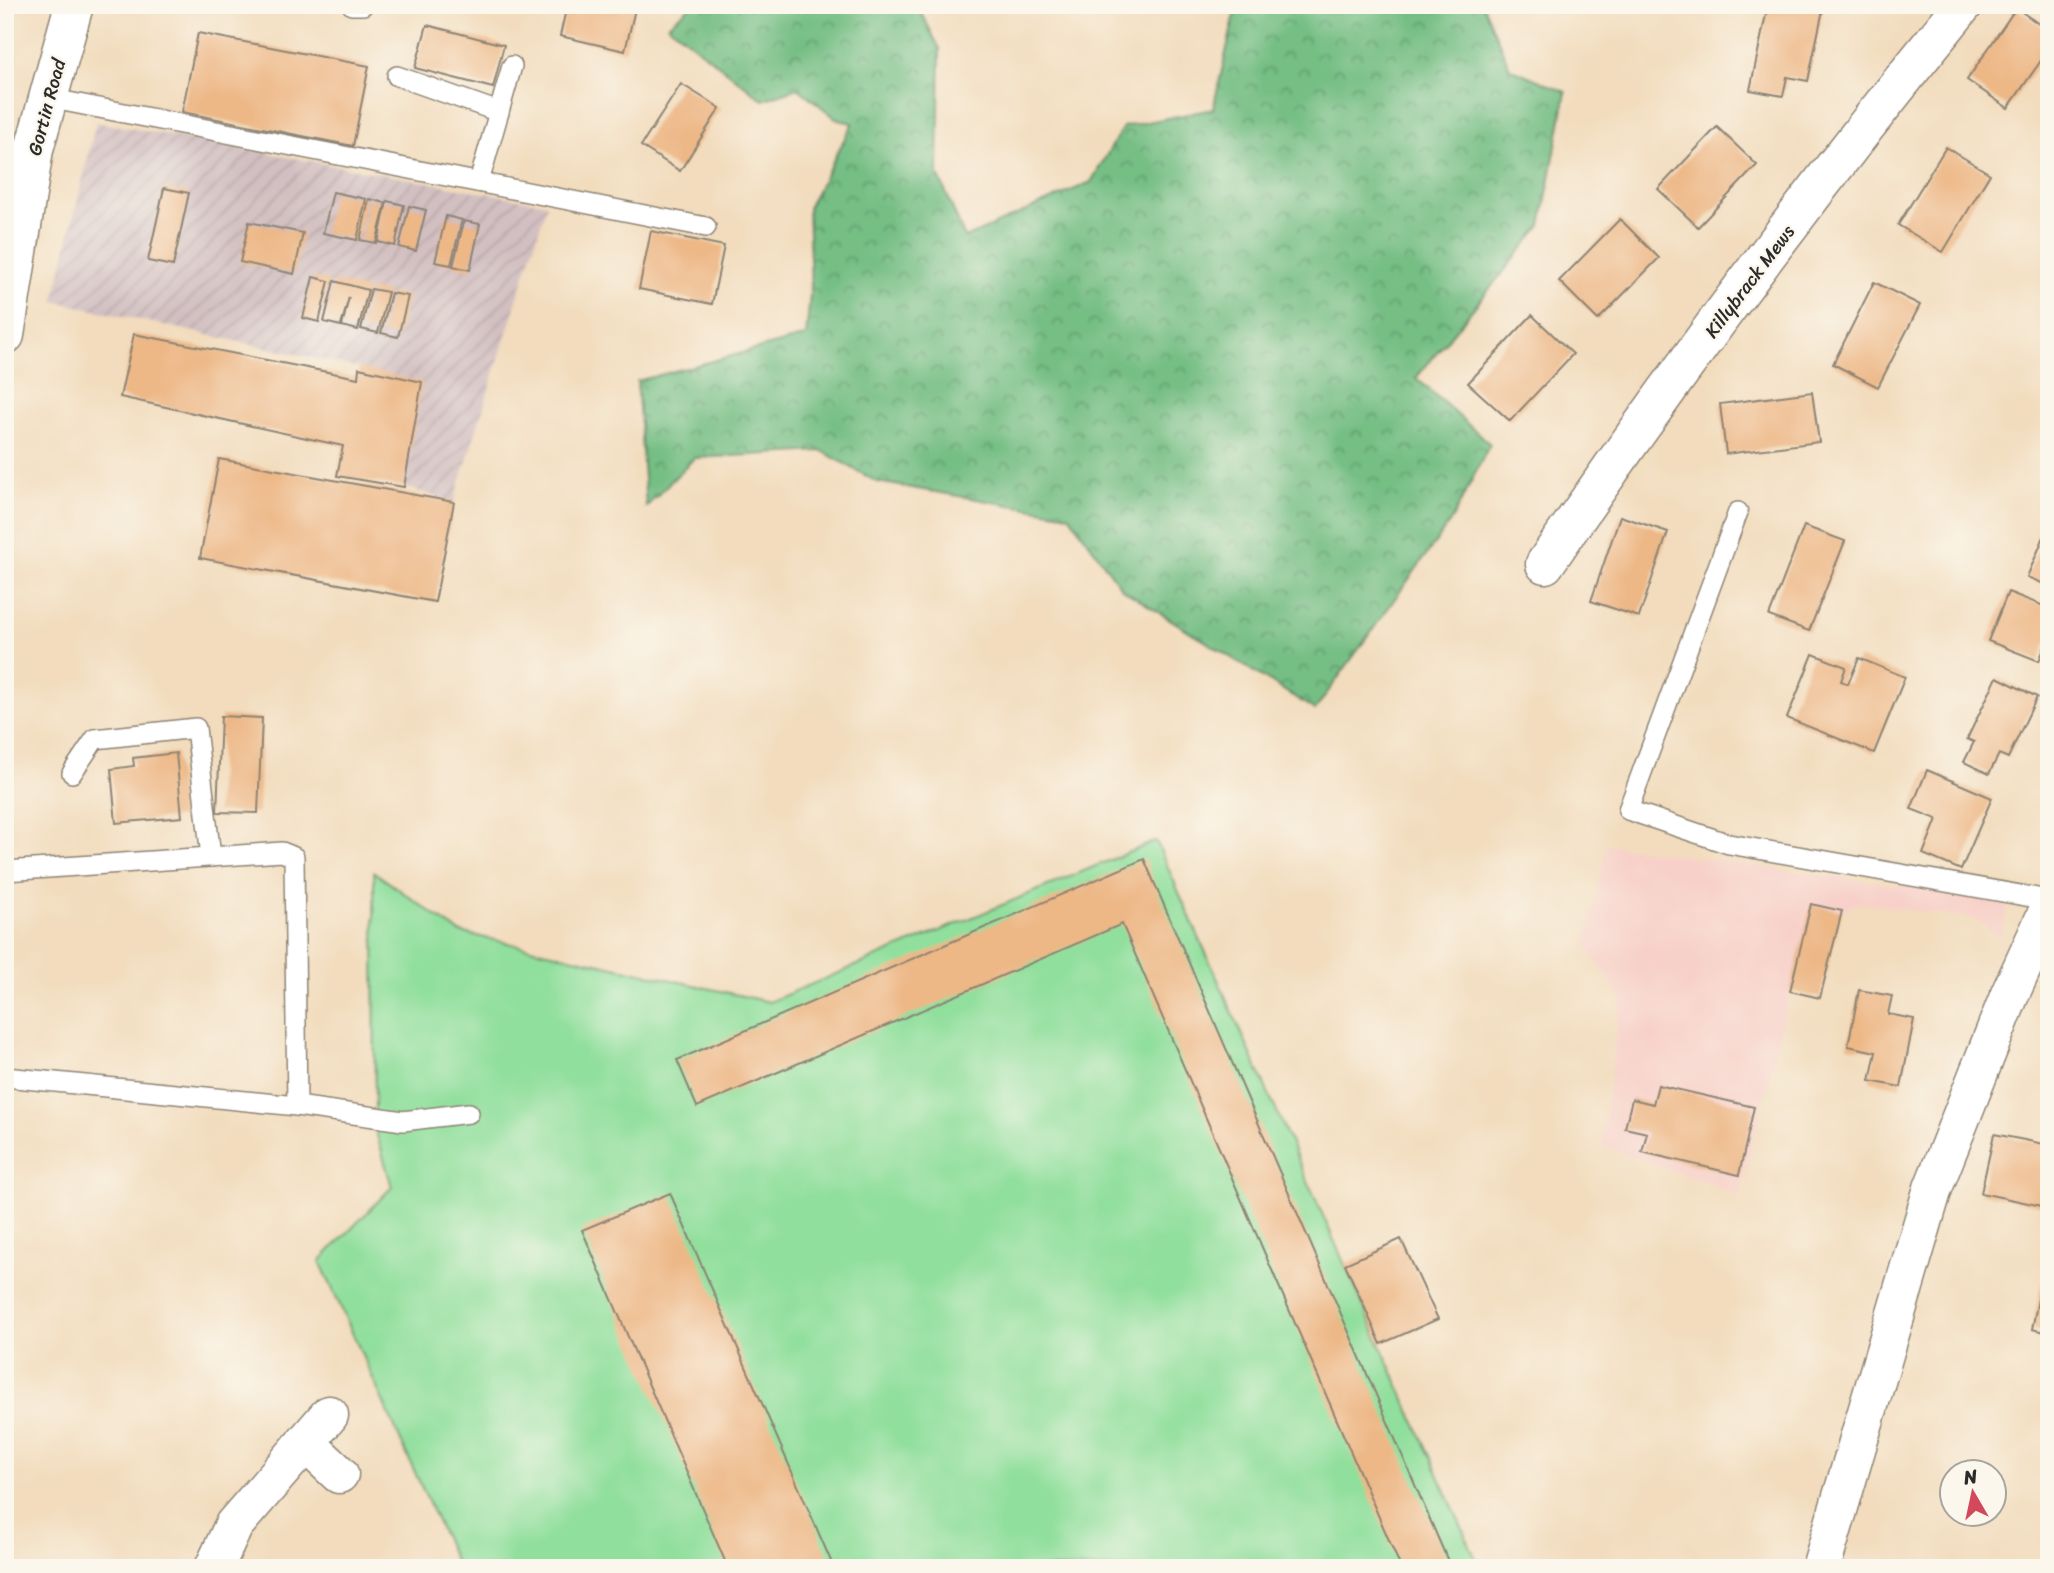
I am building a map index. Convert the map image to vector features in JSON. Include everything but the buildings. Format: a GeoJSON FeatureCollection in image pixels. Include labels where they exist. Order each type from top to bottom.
{"type":"FeatureCollection","features":[{"type":"Feature","properties":{"kind":"street","name":"Gortin Road"},"geometry":{"type":"LineString","coordinates":[[5,335],[34,149],[74,5]]}},
{"type":"Feature","properties":{"kind":"street","name":"Killybrack Mews"},"geometry":{"type":"LineString","coordinates":[[1545,564],[1612,466],[1849,146],[1963,5]]}},
{"type":"Feature","properties":{"kind":"street"},"geometry":{"type":"LineString","coordinates":[[1821,1568],[1933,1188],[2010,993],[2049,909]]}},
{"type":"Feature","properties":{"kind":"street"},"geometry":{"type":"LineString","coordinates":[[214,1568],[234,1525],[317,1429],[339,1474]]}},
{"type":"Feature","properties":{"kind":"lane"},"geometry":{"type":"LineString","coordinates":[[352,5],[363,5]]}},
{"type":"Feature","properties":{"kind":"lane"},"geometry":{"type":"LineString","coordinates":[[479,182],[513,66]]}},
{"type":"Feature","properties":{"kind":"lane"},"geometry":{"type":"LineString","coordinates":[[397,76],[499,112]]}},
{"type":"Feature","properties":{"kind":"lane"},"geometry":{"type":"LineString","coordinates":[[48,98],[706,227]]}},
{"type":"Feature","properties":{"kind":"lane"},"geometry":{"type":"LineString","coordinates":[[1738,512],[1628,810],[1729,844],[2049,900]]}},
{"type":"Feature","properties":{"kind":"lane"},"geometry":{"type":"LineString","coordinates":[[72,773],[95,739],[196,728],[211,857]]}},
{"type":"Feature","properties":{"kind":"lane"},"geometry":{"type":"LineString","coordinates":[[5,871],[282,852],[294,857],[297,1106]]}},
{"type":"Feature","properties":{"kind":"lane"},"geometry":{"type":"LineString","coordinates":[[5,1077],[297,1106],[403,1121],[469,1113]]}},
{"type":"Feature","properties":{"kind":"shaded area"},"geometry":{"type":"Polygon","coordinates":[[[96,122],[547,204],[454,502],[404,487],[422,382],[54,301],[96,122]]]}},
{"type":"Feature","properties":{"kind":"shaded area"},"geometry":{"type":"Polygon","coordinates":[[[1607,845],[2009,901],[2001,938],[1976,919],[1859,903],[1842,911],[1811,905],[1740,1195],[1601,1145],[1621,998],[1586,945],[1607,845]]]}},
{"type":"Feature","properties":{"kind":"green space"},"geometry":{"type":"Polygon","coordinates":[[[692,5],[917,5],[940,49],[938,174],[965,238],[1091,182],[1123,127],[1213,109],[1237,5],[1483,5],[1510,68],[1566,92],[1541,226],[1416,378],[1490,444],[1452,519],[1315,710],[1122,589],[1069,515],[877,482],[822,451],[694,458],[646,507],[637,381],[806,336],[811,285],[808,208],[853,123],[838,120],[798,88],[763,100],[668,25],[692,5]]]}},
{"type":"Feature","properties":{"kind":"green space"},"geometry":{"type":"Polygon","coordinates":[[[1156,841],[1480,1568],[458,1568],[320,1261],[392,1187],[375,1128],[374,872],[459,932],[769,1002],[1156,841]]]}}]}
